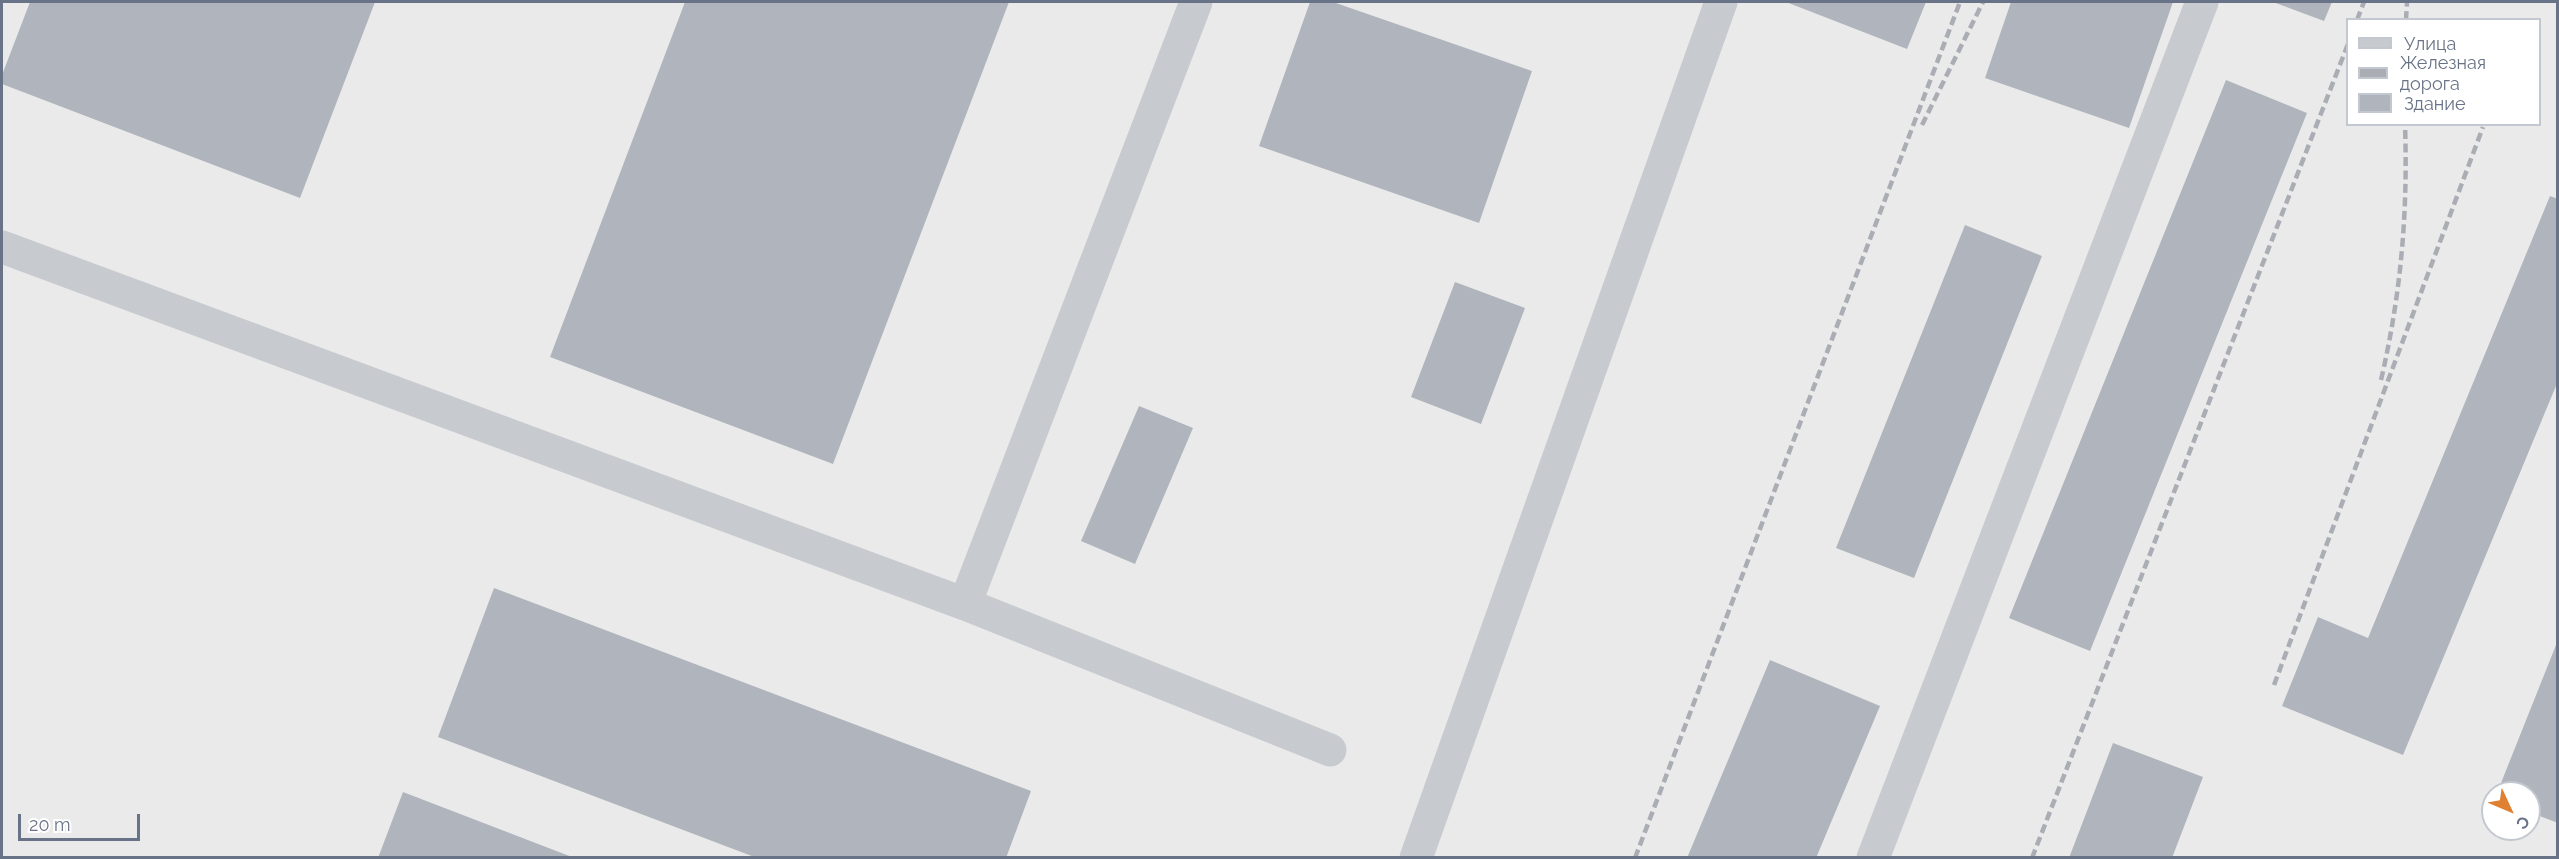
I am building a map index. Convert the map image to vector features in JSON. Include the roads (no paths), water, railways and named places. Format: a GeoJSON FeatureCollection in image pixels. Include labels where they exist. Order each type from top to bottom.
{"type":"FeatureCollection","features":[{"type":"Feature","properties":{"kind":"lane"},"geometry":{"type":"LineString","coordinates":[[965,604],[1196,2]]}},
{"type":"Feature","properties":{"kind":"lane"},"geometry":{"type":"LineString","coordinates":[[1416,858],[1721,2]]}},
{"type":"Feature","properties":{"kind":"lane"},"geometry":{"type":"LineString","coordinates":[[1873,858],[2202,2]]}},
{"type":"Feature","properties":{"kind":"lane"},"geometry":{"type":"LineString","coordinates":[[2,247],[965,604],[1330,750]]}},
{"type":"Feature","properties":{"kind":"railway"},"geometry":{"type":"LineString","coordinates":[[1635,858],[1960,2]]}},
{"type":"Feature","properties":{"kind":"railway"},"geometry":{"type":"LineString","coordinates":[[1922,125],[1983,2]]}},
{"type":"Feature","properties":{"kind":"railway"},"geometry":{"type":"LineString","coordinates":[[2358,18],[2364,2]]}},
{"type":"Feature","properties":{"kind":"railway"},"geometry":{"type":"LineString","coordinates":[[2406,18],[2407,2]]}},
{"type":"Feature","properties":{"kind":"railway"},"geometry":{"type":"LineString","coordinates":[[2032,858],[2346,49]]}},
{"type":"Feature","properties":{"kind":"railway"},"geometry":{"type":"LineString","coordinates":[[2381,380],[2394,316],[2402,253],[2405,126]]}},
{"type":"Feature","properties":{"kind":"railway"},"geometry":{"type":"LineString","coordinates":[[2274,685],[2483,127]]}}]}
